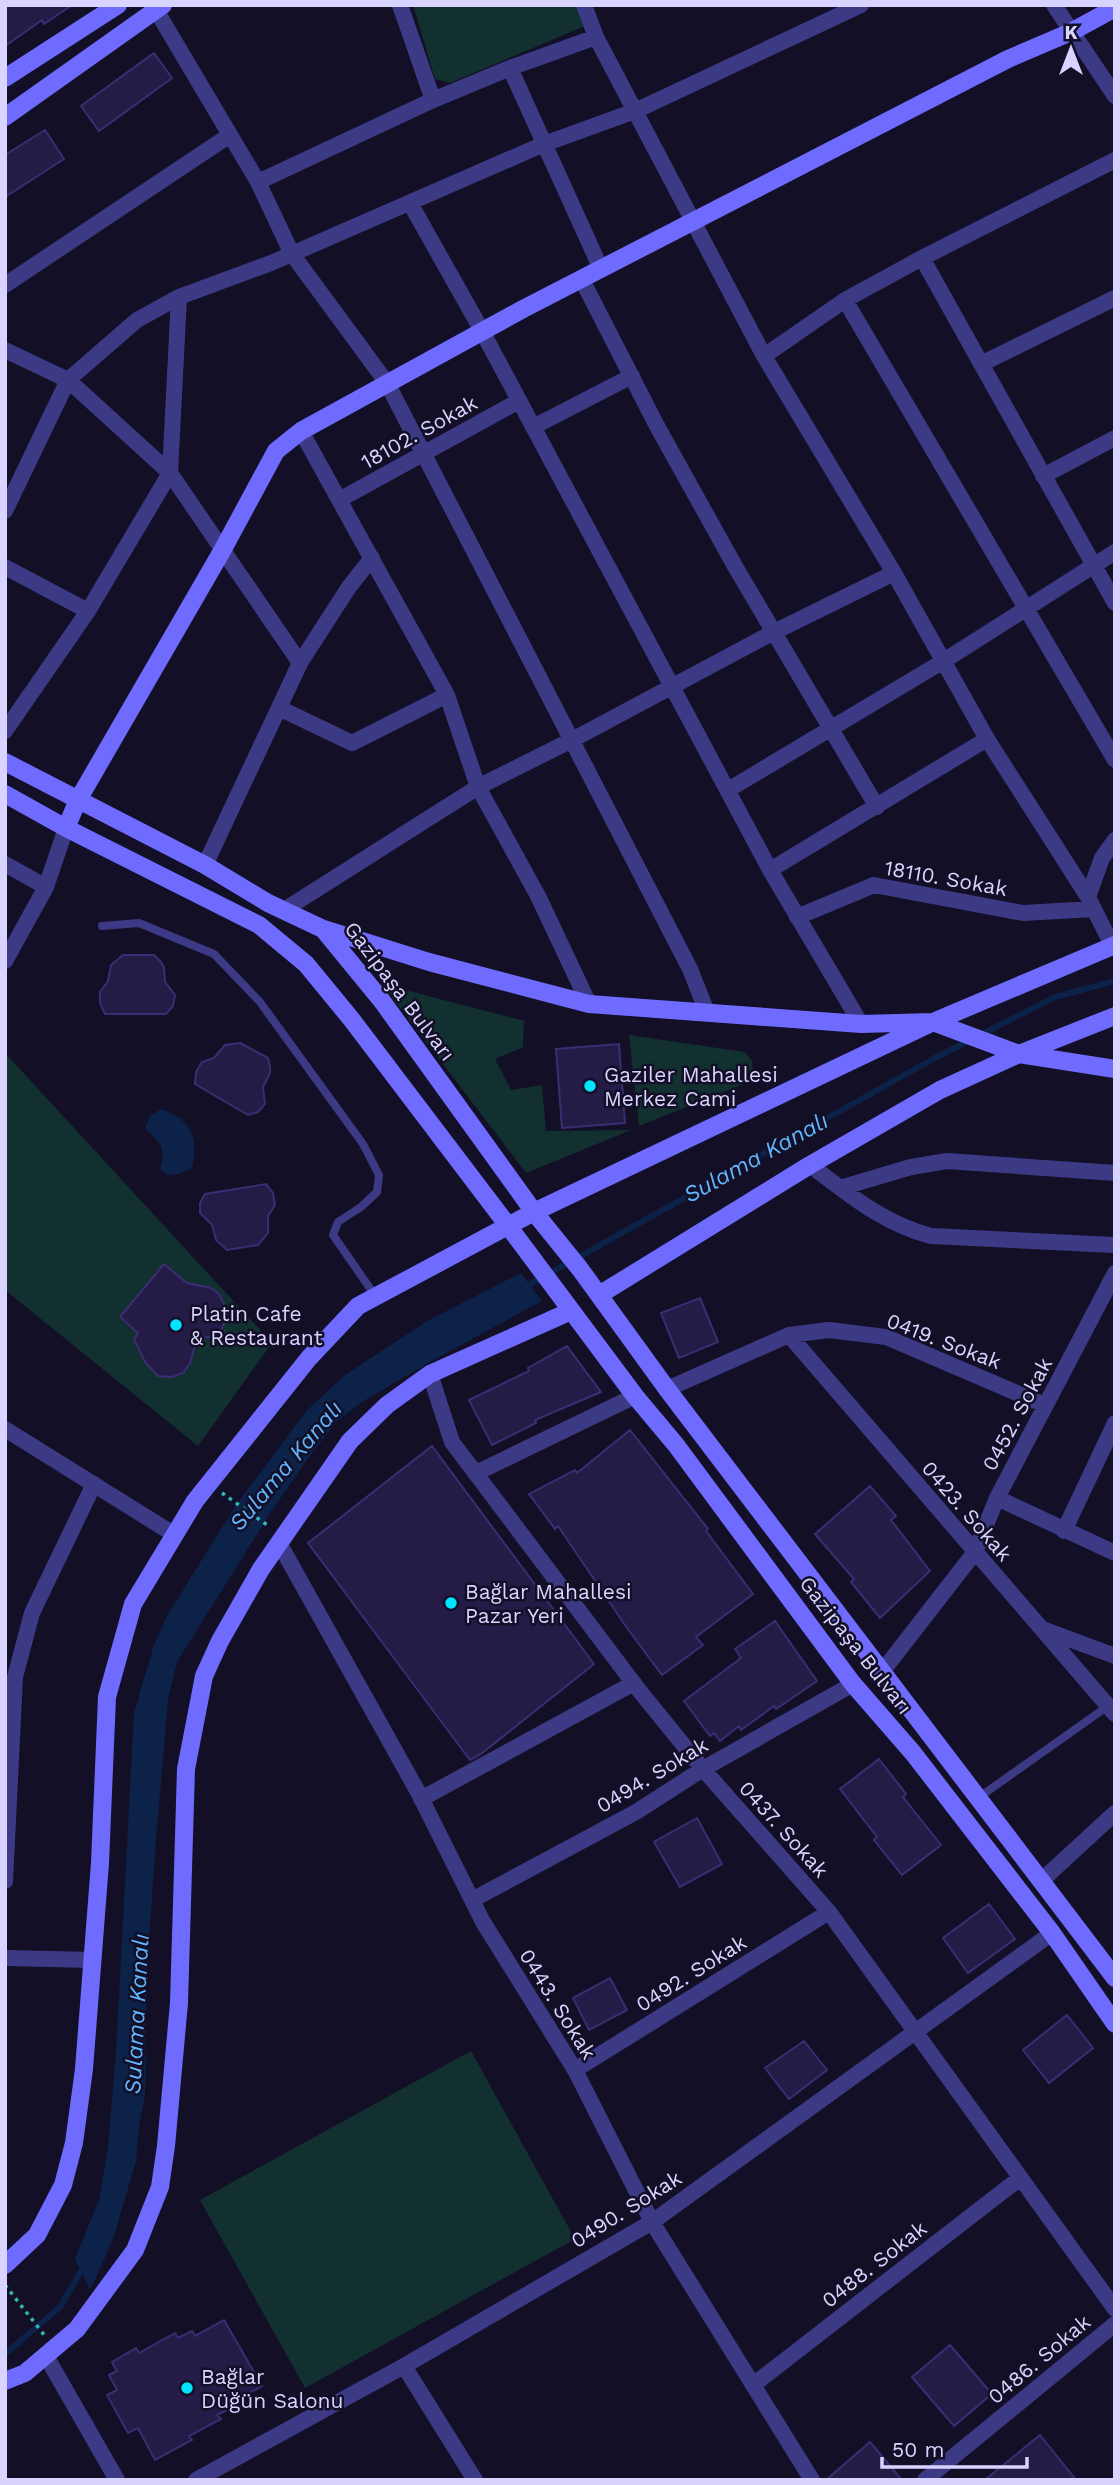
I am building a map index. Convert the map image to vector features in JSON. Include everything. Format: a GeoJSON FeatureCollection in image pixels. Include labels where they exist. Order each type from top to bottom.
{"type":"FeatureCollection","features":[{"type":"Feature","properties":{"kind":"street"},"geometry":{"type":"LineString","coordinates":[[5,78],[118,5]]}},
{"type":"Feature","properties":{"kind":"street"},"geometry":{"type":"LineString","coordinates":[[400,5],[433,100]]}},
{"type":"Feature","properties":{"kind":"street"},"geometry":{"type":"LineString","coordinates":[[5,2264],[37,2235],[63,2185],[74,2144],[84,2068],[93,1960],[107,1697],[133,1604],[195,1501],[309,1358],[358,1306],[534,1212],[933,1022],[1113,945],[1091,903],[987,738],[894,573],[764,356],[596,37],[584,5]]}},
{"type":"Feature","properties":{"kind":"street"},"geometry":{"type":"LineString","coordinates":[[5,511],[68,380],[137,320],[180,297],[292,254],[544,144],[635,111],[861,5]]}},
{"type":"Feature","properties":{"kind":"street"},"geometry":{"type":"LineString","coordinates":[[1054,5],[1115,96]]}},
{"type":"Feature","properties":{"kind":"street"},"geometry":{"type":"LineString","coordinates":[[5,117],[160,8],[258,182],[292,254],[387,383],[690,969],[707,1012]]}},
{"type":"Feature","properties":{"kind":"street"},"geometry":{"type":"LineString","coordinates":[[5,961],[46,887],[78,800],[222,551],[276,451],[301,430],[482,331],[1008,60],[1071,32],[1115,8]]}},
{"type":"Feature","properties":{"kind":"street"},"geometry":{"type":"LineString","coordinates":[[258,182],[433,100],[596,37]]}},
{"type":"Feature","properties":{"kind":"street"},"geometry":{"type":"LineString","coordinates":[[510,68],[601,269]]}},
{"type":"Feature","properties":{"kind":"street"},"geometry":{"type":"LineString","coordinates":[[5,285],[230,135]]}},
{"type":"Feature","properties":{"kind":"street"},"geometry":{"type":"LineString","coordinates":[[764,356],[845,300],[1115,160]]}},
{"type":"Feature","properties":{"kind":"street"},"geometry":{"type":"LineString","coordinates":[[411,203],[770,870],[861,1024]]}},
{"type":"Feature","properties":{"kind":"street"},"geometry":{"type":"LineString","coordinates":[[922,258],[1115,603]]}},
{"type":"Feature","properties":{"kind":"street"},"geometry":{"type":"LineString","coordinates":[[582,280],[772,633],[877,807]]}},
{"type":"Feature","properties":{"kind":"street"},"geometry":{"type":"LineString","coordinates":[[5,731],[88,611],[170,473],[180,297]]}},
{"type":"Feature","properties":{"kind":"street"},"geometry":{"type":"LineString","coordinates":[[981,364],[1115,298]]}},
{"type":"Feature","properties":{"kind":"street"},"geometry":{"type":"LineString","coordinates":[[845,300],[1115,760]]}},
{"type":"Feature","properties":{"kind":"street"},"geometry":{"type":"LineString","coordinates":[[5,350],[68,380],[170,473],[300,663]]}},
{"type":"Feature","properties":{"kind":"street"},"geometry":{"type":"LineString","coordinates":[[533,427],[632,376]]}},
{"type":"Feature","properties":{"kind":"street","name":"18102. Sokak"},"geometry":{"type":"LineString","coordinates":[[340,500],[519,401]]}},
{"type":"Feature","properties":{"kind":"street"},"geometry":{"type":"LineString","coordinates":[[301,430],[447,695],[478,786],[538,896],[589,1004]]}},
{"type":"Feature","properties":{"kind":"street"},"geometry":{"type":"LineString","coordinates":[[1043,476],[1115,438]]}},
{"type":"Feature","properties":{"kind":"street"},"geometry":{"type":"LineString","coordinates":[[728,790],[942,662],[1115,552]]}},
{"type":"Feature","properties":{"kind":"street"},"geometry":{"type":"LineString","coordinates":[[205,865],[300,663],[349,587],[372,558]]}},
{"type":"Feature","properties":{"kind":"street"},"geometry":{"type":"LineString","coordinates":[[5,567],[88,611]]}},
{"type":"Feature","properties":{"kind":"street"},"geometry":{"type":"LineString","coordinates":[[284,910],[478,786],[572,740],[772,633],[894,573]]}},
{"type":"Feature","properties":{"kind":"street"},"geometry":{"type":"LineString","coordinates":[[279,708],[352,743],[447,695]]}},
{"type":"Feature","properties":{"kind":"street"},"geometry":{"type":"LineString","coordinates":[[770,870],[987,738]]}},
{"type":"Feature","properties":{"kind":"street","name":"Gazipaşa Bulvarı"},"geometry":{"type":"LineString","coordinates":[[5,762],[205,865],[268,903],[323,929],[382,1000],[534,1212],[580,1269],[881,1673],[1115,1978]]}},
{"type":"Feature","properties":{"kind":"street"},"geometry":{"type":"LineString","coordinates":[[5,794],[66,828],[259,925],[306,964],[352,1020],[509,1227]]}},
{"type":"Feature","properties":{"kind":"street"},"geometry":{"type":"LineString","coordinates":[[1091,903],[1102,858],[1115,840]]}},
{"type":"Feature","properties":{"kind":"street"},"geometry":{"type":"LineString","coordinates":[[5,864],[46,887]]}},
{"type":"Feature","properties":{"kind":"street","name":"18110. Sokak"},"geometry":{"type":"LineString","coordinates":[[797,916],[874,885],[1023,913],[1091,903]]}},
{"type":"Feature","properties":{"kind":"street"},"geometry":{"type":"LineString","coordinates":[[323,929],[429,962],[589,1004],[861,1024],[933,1022],[1018,1054],[1115,1069]]}},
{"type":"Feature","properties":{"kind":"street"},"geometry":{"type":"LineString","coordinates":[[599,1295],[810,1165],[940,1090],[1018,1054],[1115,1016]]}},
{"type":"Feature","properties":{"kind":"street"},"geometry":{"type":"LineString","coordinates":[[840,1188],[911,1167],[947,1161],[1115,1173]]}},
{"type":"Feature","properties":{"kind":"street"},"geometry":{"type":"LineString","coordinates":[[810,1165],[887,1220],[931,1236],[1115,1245]]}},
{"type":"Feature","properties":{"kind":"street","name":"Gazipaşa Bulvarı"},"geometry":{"type":"LineString","coordinates":[[509,1227],[635,1396],[676,1445],[853,1684],[913,1753],[1052,1933],[1115,2024]]}},
{"type":"Feature","properties":{"kind":"street","name":"0452. Sokak"},"geometry":{"type":"LineString","coordinates":[[881,1673],[975,1552],[997,1499],[1115,1273]]}},
{"type":"Feature","properties":{"kind":"street"},"geometry":{"type":"LineString","coordinates":[[5,2381],[25,2373],[47,2348],[77,2329],[135,2250],[160,2187],[179,2003],[186,1769],[204,1676],[227,1629],[261,1569],[349,1441],[387,1405],[430,1374],[571,1311]]}},
{"type":"Feature","properties":{"kind":"street","name":"0419. Sokak"},"geometry":{"type":"LineString","coordinates":[[667,1389],[789,1335],[829,1330],[886,1337],[1045,1405]]}},
{"type":"Feature","properties":{"kind":"street","name":"0423. Sokak"},"geometry":{"type":"LineString","coordinates":[[789,1335],[1111,1710]]}},
{"type":"Feature","properties":{"kind":"street","name":"0437. Sokak"},"geometry":{"type":"LineString","coordinates":[[430,1374],[452,1442],[702,1769],[829,1912],[1115,2309]]}},
{"type":"Feature","properties":{"kind":"street"},"geometry":{"type":"LineString","coordinates":[[476,1473],[635,1396]]}},
{"type":"Feature","properties":{"kind":"street"},"geometry":{"type":"LineString","coordinates":[[1064,1531],[1115,1423]]}},
{"type":"Feature","properties":{"kind":"street"},"geometry":{"type":"LineString","coordinates":[[5,1429],[175,1535]]}},
{"type":"Feature","properties":{"kind":"street"},"geometry":{"type":"LineString","coordinates":[[5,1881],[15,1677],[32,1613],[94,1484]]}},
{"type":"Feature","properties":{"kind":"street"},"geometry":{"type":"LineString","coordinates":[[997,1499],[1115,1553]]}},
{"type":"Feature","properties":{"kind":"street","name":"0443. Sokak"},"geometry":{"type":"LineString","coordinates":[[279,1543],[421,1799],[483,1922],[575,2070],[652,2222],[813,2480]]}},
{"type":"Feature","properties":{"kind":"street"},"geometry":{"type":"LineString","coordinates":[[1042,1629],[1115,1656]]}},
{"type":"Feature","properties":{"kind":"street"},"geometry":{"type":"LineString","coordinates":[[421,1799],[634,1683]]}},
{"type":"Feature","properties":{"kind":"street","name":"0494. Sokak"},"geometry":{"type":"LineString","coordinates":[[472,1900],[636,1812],[702,1769],[853,1684]]}},
{"type":"Feature","properties":{"kind":"street"},"geometry":{"type":"LineString","coordinates":[[1041,1881],[1115,1813]]}},
{"type":"Feature","properties":{"kind":"street","name":"0492. Sokak"},"geometry":{"type":"LineString","coordinates":[[575,2070],[829,1912]]}},
{"type":"Feature","properties":{"kind":"street","name":"0490. Sokak"},"geometry":{"type":"LineString","coordinates":[[196,2480],[404,2366],[652,2222],[1052,1933]]}},
{"type":"Feature","properties":{"kind":"street"},"geometry":{"type":"LineString","coordinates":[[5,1958],[93,1960]]}},
{"type":"Feature","properties":{"kind":"street","name":"0488. Sokak"},"geometry":{"type":"LineString","coordinates":[[753,2385],[1020,2178]]}},
{"type":"Feature","properties":{"kind":"street","name":"0486. Sokak"},"geometry":{"type":"LineString","coordinates":[[925,2480],[1115,2323]]}},
{"type":"Feature","properties":{"kind":"street"},"geometry":{"type":"LineString","coordinates":[[47,2348],[117,2480]]}},
{"type":"Feature","properties":{"kind":"street"},"geometry":{"type":"LineString","coordinates":[[404,2366],[475,2480]]}},
{"type":"Feature","properties":{"kind":"lane"},"geometry":{"type":"LineString","coordinates":[[102,926],[139,923],[214,954],[260,1002],[363,1144],[379,1175],[377,1192],[361,1207],[338,1222],[333,1235],[376,1297]]}},
{"type":"Feature","properties":{"kind":"lane"},"geometry":{"type":"LineString","coordinates":[[978,1798],[1111,1710]]}},
{"type":"Feature","properties":{"kind":"path"},"geometry":{"type":"LineString","coordinates":[[231,1499],[269,1526]]}},
{"type":"Feature","properties":{"kind":"path"},"geometry":{"type":"LineString","coordinates":[[5,2285],[24,2309],[47,2348]]}},
{"type":"Feature","properties":{"kind":"green space"},"geometry":{"type":"Polygon","coordinates":[[[413,5],[584,5],[592,23],[450,83],[435,79],[413,5]]]}},
{"type":"Feature","properties":{"kind":"green space"},"geometry":{"type":"Polygon","coordinates":[[[382,984],[524,1021],[523,1047],[495,1059],[511,1090],[542,1085],[546,1131],[631,1130],[526,1173],[382,984]]]}},
{"type":"Feature","properties":{"kind":"green space"},"geometry":{"type":"Polygon","coordinates":[[[629,1035],[745,1052],[752,1061],[753,1073],[741,1085],[639,1126],[629,1035]]]}},
{"type":"Feature","properties":{"kind":"green space"},"geometry":{"type":"Polygon","coordinates":[[[5,1053],[272,1343],[198,1446],[5,1290],[5,1053]]]}},
{"type":"Feature","properties":{"kind":"green space"},"geometry":{"type":"Polygon","coordinates":[[[471,2051],[575,2239],[305,2388],[200,2200],[471,2051]]]}},
{"type":"Feature","properties":{"kind":"water"},"geometry":{"type":"Polygon","coordinates":[[[162,1109],[180,1119],[193,1139],[192,1168],[179,1174],[167,1175],[160,1169],[161,1146],[145,1129],[150,1115],[162,1109]]]}},
{"type":"Feature","properties":{"kind":"water"},"geometry":{"type":"Polygon","coordinates":[[[521,1273],[542,1301],[365,1400],[337,1421],[271,1512],[177,1662],[168,1699],[156,1840],[147,1968],[145,2096],[136,2161],[115,2233],[90,2290],[75,2259],[99,2200],[108,2147],[116,2052],[134,1713],[154,1645],[167,1616],[234,1508],[306,1411],[345,1375],[427,1321],[521,1273]]]}},
{"type":"Feature","properties":{"kind":"building"},"geometry":{"type":"Polygon","coordinates":[[[5,5],[72,5],[44,24],[42,20],[5,46],[5,5]]]}},
{"type":"Feature","properties":{"kind":"building"},"geometry":{"type":"Polygon","coordinates":[[[154,53],[172,78],[99,131],[81,106],[154,53]]]}},
{"type":"Feature","properties":{"kind":"building"},"geometry":{"type":"Polygon","coordinates":[[[45,130],[64,159],[5,197],[5,155],[45,130]]]}},
{"type":"Feature","properties":{"kind":"building"},"geometry":{"type":"Polygon","coordinates":[[[123,955],[154,955],[160,961],[164,967],[165,982],[175,995],[173,1006],[166,1014],[105,1014],[100,1003],[100,992],[108,981],[111,965],[123,955]]]}},
{"type":"Feature","properties":{"kind":"building"},"geometry":{"type":"Polygon","coordinates":[[[240,1043],[268,1058],[270,1067],[263,1087],[265,1104],[258,1112],[248,1115],[195,1084],[196,1072],[202,1062],[214,1058],[225,1045],[240,1043]]]}},
{"type":"Feature","properties":{"kind":"building","name":"Gaziler Mahallesi Merkez Cami"},"geometry":{"type":"Polygon","coordinates":[[[619,1044],[625,1123],[562,1128],[556,1049],[619,1044]]]}},
{"type":"Feature","properties":{"kind":"building"},"geometry":{"type":"Polygon","coordinates":[[[266,1184],[273,1193],[275,1205],[268,1216],[268,1233],[258,1245],[227,1250],[216,1240],[212,1225],[200,1213],[200,1203],[205,1194],[266,1184]]]}},
{"type":"Feature","properties":{"kind":"building","name":"Platin Cafe & Restaurant"},"geometry":{"type":"Polygon","coordinates":[[[164,1264],[187,1283],[211,1288],[219,1294],[225,1306],[226,1319],[221,1330],[211,1337],[197,1338],[190,1363],[183,1373],[172,1377],[158,1376],[145,1362],[134,1339],[138,1333],[120,1317],[164,1264]]]}},
{"type":"Feature","properties":{"kind":"building"},"geometry":{"type":"Polygon","coordinates":[[[700,1298],[718,1342],[679,1358],[661,1313],[700,1298]]]}},
{"type":"Feature","properties":{"kind":"building"},"geometry":{"type":"Polygon","coordinates":[[[567,1346],[601,1392],[535,1420],[536,1423],[492,1445],[469,1400],[529,1371],[528,1368],[567,1346]]]}},
{"type":"Feature","properties":{"kind":"building"},"geometry":{"type":"Polygon","coordinates":[[[630,1430],[708,1529],[706,1531],[753,1594],[696,1637],[703,1645],[662,1675],[558,1526],[555,1529],[529,1494],[575,1470],[577,1473],[630,1430]]]}},
{"type":"Feature","properties":{"kind":"building","name":"Bağlar Mahallesi Pazar Yeri"},"geometry":{"type":"Polygon","coordinates":[[[432,1446],[594,1664],[470,1760],[308,1543],[432,1446]]]}},
{"type":"Feature","properties":{"kind":"building"},"geometry":{"type":"Polygon","coordinates":[[[870,1486],[896,1516],[891,1520],[930,1571],[880,1618],[851,1582],[854,1579],[815,1534],[870,1486]]]}},
{"type":"Feature","properties":{"kind":"building"},"geometry":{"type":"Polygon","coordinates":[[[775,1621],[817,1681],[776,1709],[774,1706],[741,1730],[739,1726],[720,1741],[714,1733],[710,1736],[684,1701],[741,1658],[735,1649],[775,1621]]]}},
{"type":"Feature","properties":{"kind":"building"},"geometry":{"type":"Polygon","coordinates":[[[879,1759],[906,1794],[903,1797],[941,1845],[902,1875],[874,1840],[877,1837],[840,1789],[879,1759]]]}},
{"type":"Feature","properties":{"kind":"building"},"geometry":{"type":"Polygon","coordinates":[[[697,1818],[722,1864],[680,1887],[654,1842],[697,1818]]]}},
{"type":"Feature","properties":{"kind":"building"},"geometry":{"type":"Polygon","coordinates":[[[989,1904],[1015,1939],[968,1973],[943,1938],[989,1904]]]}},
{"type":"Feature","properties":{"kind":"building"},"geometry":{"type":"Polygon","coordinates":[[[610,1978],[627,2010],[589,2030],[573,1998],[610,1978]]]}},
{"type":"Feature","properties":{"kind":"building"},"geometry":{"type":"Polygon","coordinates":[[[1067,2015],[1093,2048],[1049,2083],[1023,2050],[1067,2015]]]}},
{"type":"Feature","properties":{"kind":"building"},"geometry":{"type":"Polygon","coordinates":[[[804,2041],[827,2070],[789,2099],[765,2068],[804,2041]]]}},
{"type":"Feature","properties":{"kind":"building","name":"Bağlar Düğün Salonu"},"geometry":{"type":"Polygon","coordinates":[[[224,2320],[262,2386],[231,2403],[235,2406],[217,2415],[221,2419],[189,2436],[192,2440],[155,2460],[138,2428],[128,2433],[107,2395],[117,2390],[109,2375],[117,2371],[112,2362],[136,2348],[139,2353],[175,2333],[178,2338],[192,2331],[195,2336],[224,2320]]]}},
{"type":"Feature","properties":{"kind":"building"},"geometry":{"type":"Polygon","coordinates":[[[950,2345],[992,2394],[954,2426],[912,2377],[950,2345]]]}},
{"type":"Feature","properties":{"kind":"building"},"geometry":{"type":"Polygon","coordinates":[[[1040,2435],[1076,2480],[985,2480],[1040,2435]]]}},
{"type":"Feature","properties":{"kind":"building"},"geometry":{"type":"Polygon","coordinates":[[[870,2442],[902,2480],[826,2480],[870,2442]]]}},
{"type":"Feature","properties":{"kind":"waterway","name":"Sulama Kanalı"},"geometry":{"type":"LineString","coordinates":[[525,1287],[933,1059],[1055,997],[1115,981]]}},
{"type":"Feature","properties":{"kind":"waterway","name":"Sulama Kanalı"},"geometry":{"type":"LineString","coordinates":[[5,2354],[60,2307],[84,2266]]}},
{"type":"Feature","properties":{"kind":"place","name":"Gaziler Mahallesi Merkez Cami"},"geometry":{"type":"Point","coordinates":[590,1086]}},
{"type":"Feature","properties":{"kind":"place","name":"Platin Cafe & Restaurant"},"geometry":{"type":"Point","coordinates":[176,1325]}},
{"type":"Feature","properties":{"kind":"place","name":"Bağlar Mahallesi Pazar Yeri"},"geometry":{"type":"Point","coordinates":[451,1603]}},
{"type":"Feature","properties":{"kind":"place","name":"Bağlar Düğün Salonu"},"geometry":{"type":"Point","coordinates":[187,2388]}}]}
